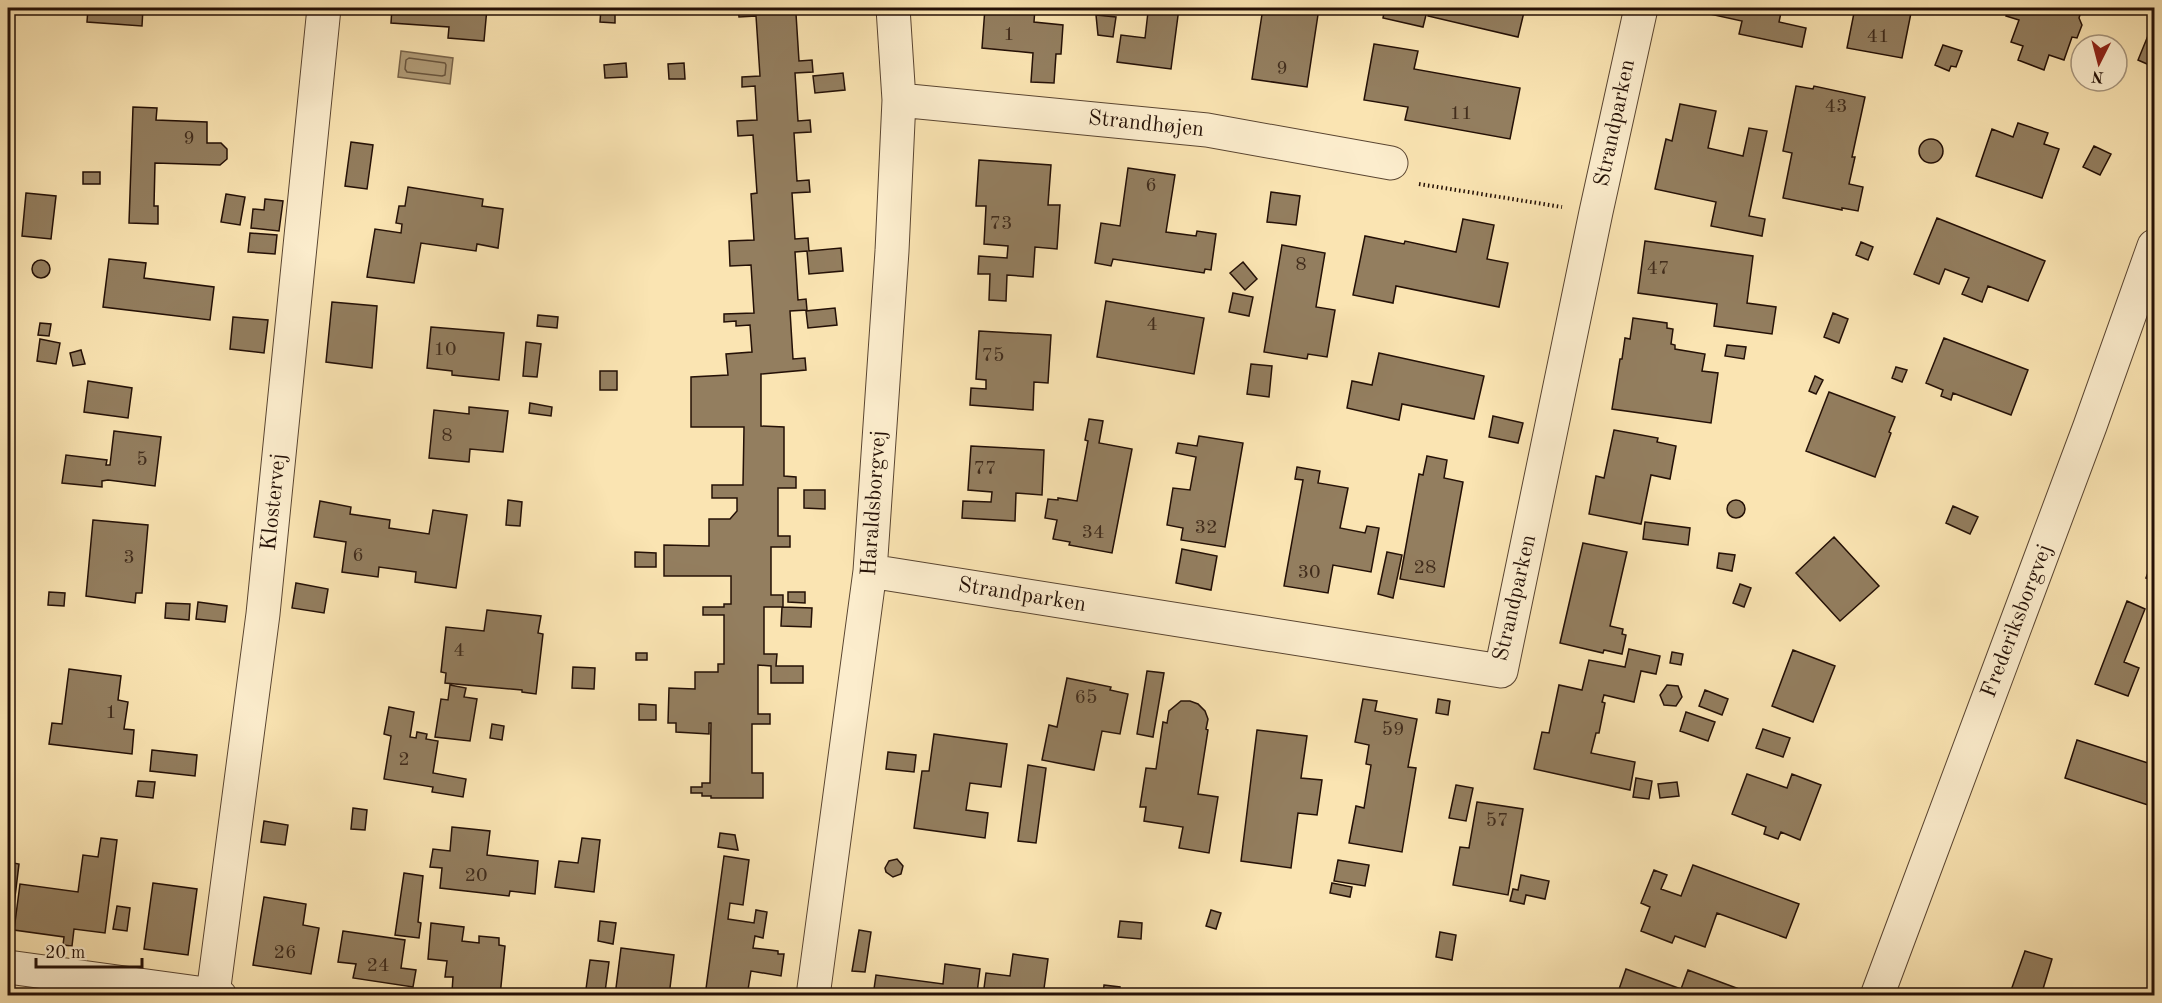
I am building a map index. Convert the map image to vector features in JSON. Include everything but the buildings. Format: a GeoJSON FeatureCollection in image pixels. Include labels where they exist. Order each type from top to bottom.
{"type":"FeatureCollection","features":[{"type":"Feature","properties":{"kind":"street","name":"Klostervej"},"geometry":{"type":"LineString","coordinates":[[217,995],[263,614],[324,8]]}},
{"type":"Feature","properties":{"kind":"street","name":"Haraldsborgvej"},"geometry":{"type":"LineString","coordinates":[[813,996],[870,571],[892,251],[899,100],[893,8]]}},
{"type":"Feature","properties":{"kind":"street","name":"Strandparken"},"geometry":{"type":"LineString","coordinates":[[870,571],[1501,671],[1596,212],[1641,8]]}},
{"type":"Feature","properties":{"kind":"street","name":"Strandhøjen"},"geometry":{"type":"LineString","coordinates":[[899,100],[1207,130],[1391,163]]}},
{"type":"Feature","properties":{"kind":"street","name":"Frederiksborgvej"},"geometry":{"type":"LineString","coordinates":[[1877,996],[2087,436],[2154,246]]}},
{"type":"Feature","properties":{"kind":"street"},"geometry":{"type":"LineString","coordinates":[[8,967],[217,995]]}},
{"type":"Feature","properties":{"kind":"path"},"geometry":{"type":"LineString","coordinates":[[1391,163],[1402,181],[1596,212]]}},
{"type":"Feature","properties":{"kind":"water"},"geometry":{"type":"Polygon","coordinates":[[[401,51],[453,58],[450,84],[398,77],[401,51]]]}}]}
